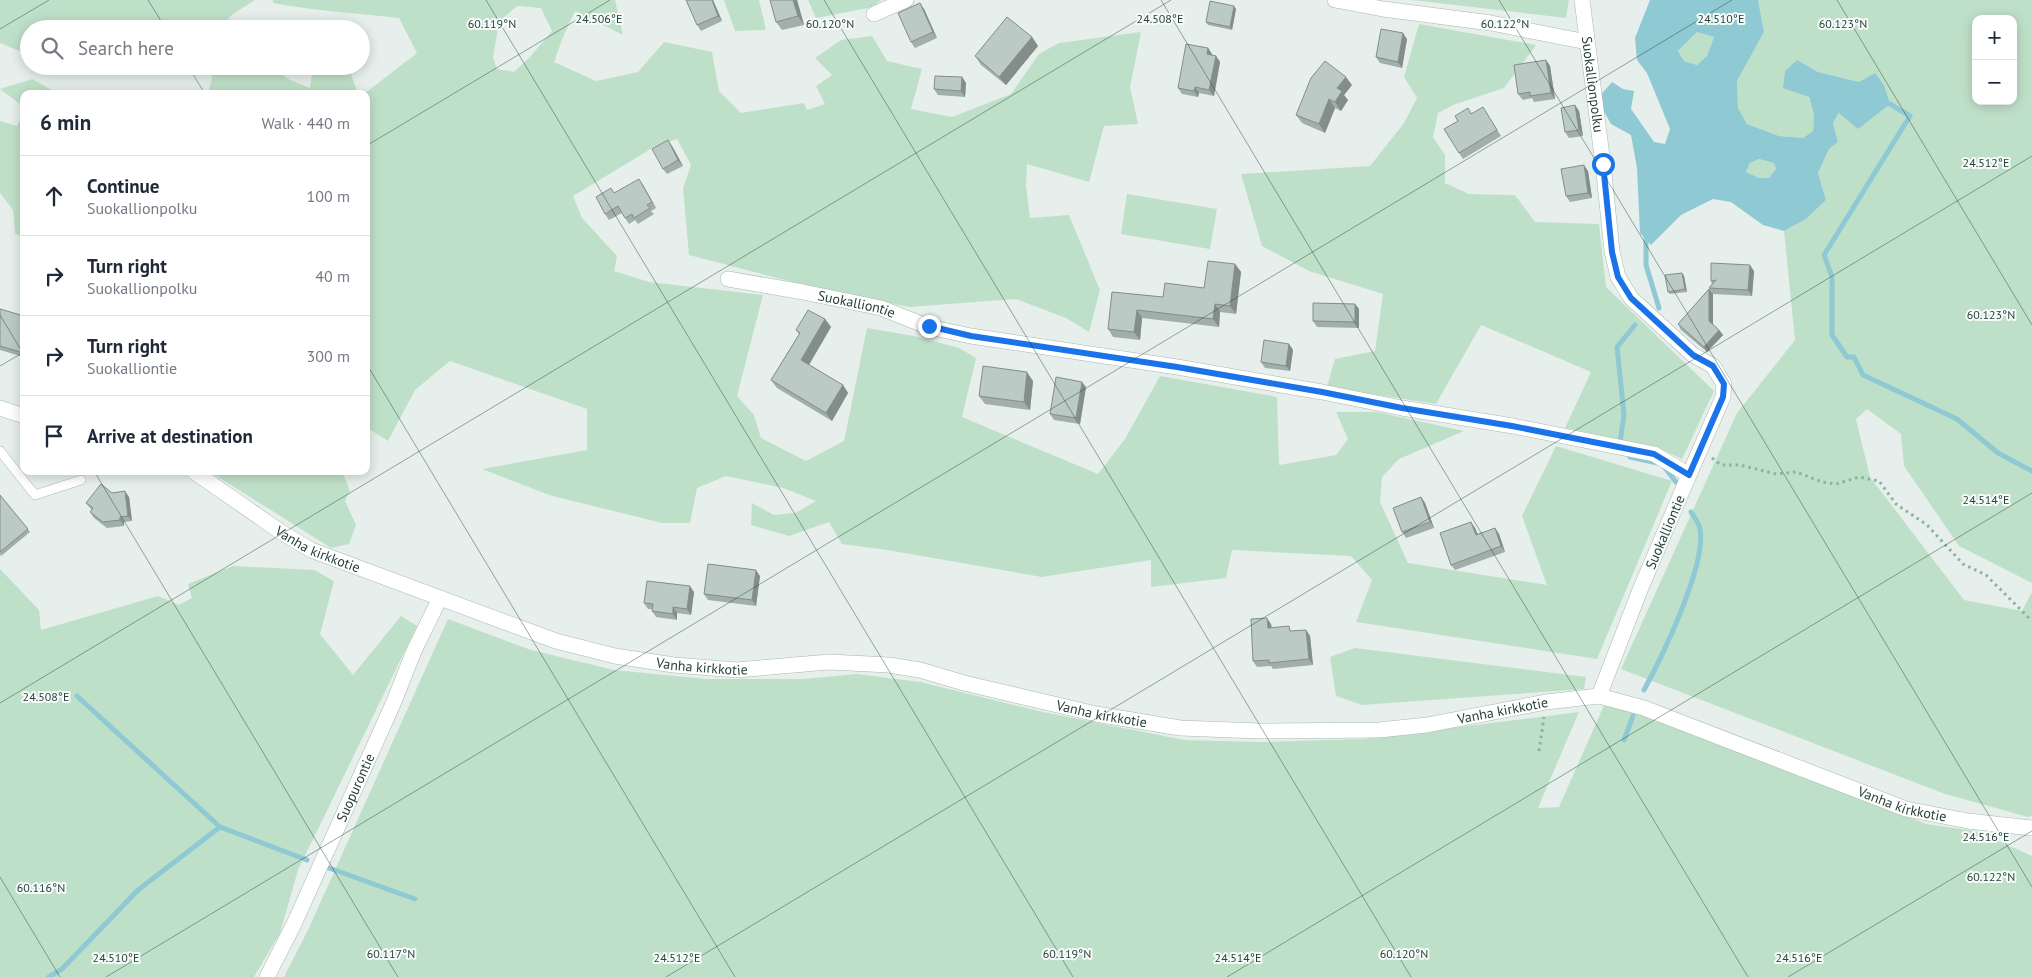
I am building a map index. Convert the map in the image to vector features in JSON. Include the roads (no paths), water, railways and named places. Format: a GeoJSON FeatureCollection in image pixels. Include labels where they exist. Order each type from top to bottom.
{"type":"FeatureCollection","features":[{"type":"Feature","properties":{"kind":"street"},"geometry":{"type":"LineString","coordinates":[[874,14],[906,0]]}},
{"type":"Feature","properties":{"kind":"street"},"geometry":{"type":"LineString","coordinates":[[1335,0],[1383,9],[1491,23],[1587,42]]}},
{"type":"Feature","properties":{"kind":"street","name":"Suokallionpolku"},"geometry":{"type":"LineString","coordinates":[[1582,0],[1612,252],[1618,277],[1631,298],[1693,355],[1713,366],[1724,384],[1723,397],[1689,475]]}},
{"type":"Feature","properties":{"kind":"street","name":"Suokalliontie"},"geometry":{"type":"LineString","coordinates":[[728,279],[880,308],[929,326],[971,336],[1177,367],[1322,392],[1654,454],[1689,475],[1640,590],[1599,696]]}},
{"type":"Feature","properties":{"kind":"street"},"geometry":{"type":"LineString","coordinates":[[0,408],[20,415]]}},
{"type":"Feature","properties":{"kind":"street","name":"Vanha kirkkotie"},"geometry":{"type":"LineString","coordinates":[[198,475],[281,532],[311,550],[556,641],[615,656],[674,665],[737,670],[829,662],[890,665],[920,670],[964,683],[1096,714],[1180,728],[1260,731],[1379,730],[1427,725],[1546,702],[1599,696],[1644,708],[1906,809],[1968,822],[2032,828]]}},
{"type":"Feature","properties":{"kind":"street","name":"Suopurontie"},"geometry":{"type":"LineString","coordinates":[[268,977],[294,924],[414,651],[440,598]]}},
{"type":"Feature","properties":{"kind":"lane"},"geometry":{"type":"LineString","coordinates":[[0,451],[35,495],[81,480]]}},
{"type":"Feature","properties":{"kind":"water"},"geometry":{"type":"Polygon","coordinates":[[[1650,0],[1758,0],[1764,32],[1737,81],[1738,108],[1747,124],[1779,136],[1803,138],[1813,131],[1814,115],[1809,97],[1783,88],[1785,71],[1797,60],[1818,72],[1859,82],[1875,73],[1884,85],[1890,104],[1858,129],[1839,113],[1833,123],[1838,142],[1829,149],[1818,173],[1826,200],[1806,219],[1784,231],[1763,225],[1731,202],[1713,199],[1681,215],[1651,245],[1640,233],[1637,168],[1631,135],[1611,124],[1597,99],[1612,82],[1623,89],[1634,91],[1631,109],[1654,142],[1665,144],[1670,129],[1647,73],[1637,60],[1635,38],[1650,0]],[[1697,32],[1678,51],[1684,61],[1697,65],[1707,56],[1714,37],[1697,32]],[[1759,159],[1750,163],[1746,172],[1759,178],[1769,178],[1776,169],[1774,163],[1759,159]]]}},
{"type":"Feature","properties":{"kind":"waterway"},"geometry":{"type":"LineString","coordinates":[[1890,104],[1910,116],[1824,255],[1832,277],[1832,335],[1847,357],[1854,357],[1863,375],[1957,419],[1998,453],[2032,471]]}},
{"type":"Feature","properties":{"kind":"waterway"},"geometry":{"type":"LineString","coordinates":[[1646,239],[1646,265],[1659,308]]}},
{"type":"Feature","properties":{"kind":"waterway"},"geometry":{"type":"LineString","coordinates":[[1620,442],[1624,415],[1617,347],[1635,325]]}},
{"type":"Feature","properties":{"kind":"waterway"},"geometry":{"type":"LineString","coordinates":[[1630,457],[1662,464],[1676,482]]}},
{"type":"Feature","properties":{"kind":"waterway"},"geometry":{"type":"LineString","coordinates":[[1644,690],[1671,634],[1697,564],[1700,529],[1698,522],[1691,512]]}},
{"type":"Feature","properties":{"kind":"waterway"},"geometry":{"type":"LineString","coordinates":[[77,696],[220,827]]}},
{"type":"Feature","properties":{"kind":"waterway"},"geometry":{"type":"LineString","coordinates":[[1624,740],[1633,716]]}},
{"type":"Feature","properties":{"kind":"waterway"},"geometry":{"type":"LineString","coordinates":[[49,977],[62,969],[138,890],[220,827],[307,860]]}},
{"type":"Feature","properties":{"kind":"waterway"},"geometry":{"type":"LineString","coordinates":[[329,868],[415,899]]}}]}
